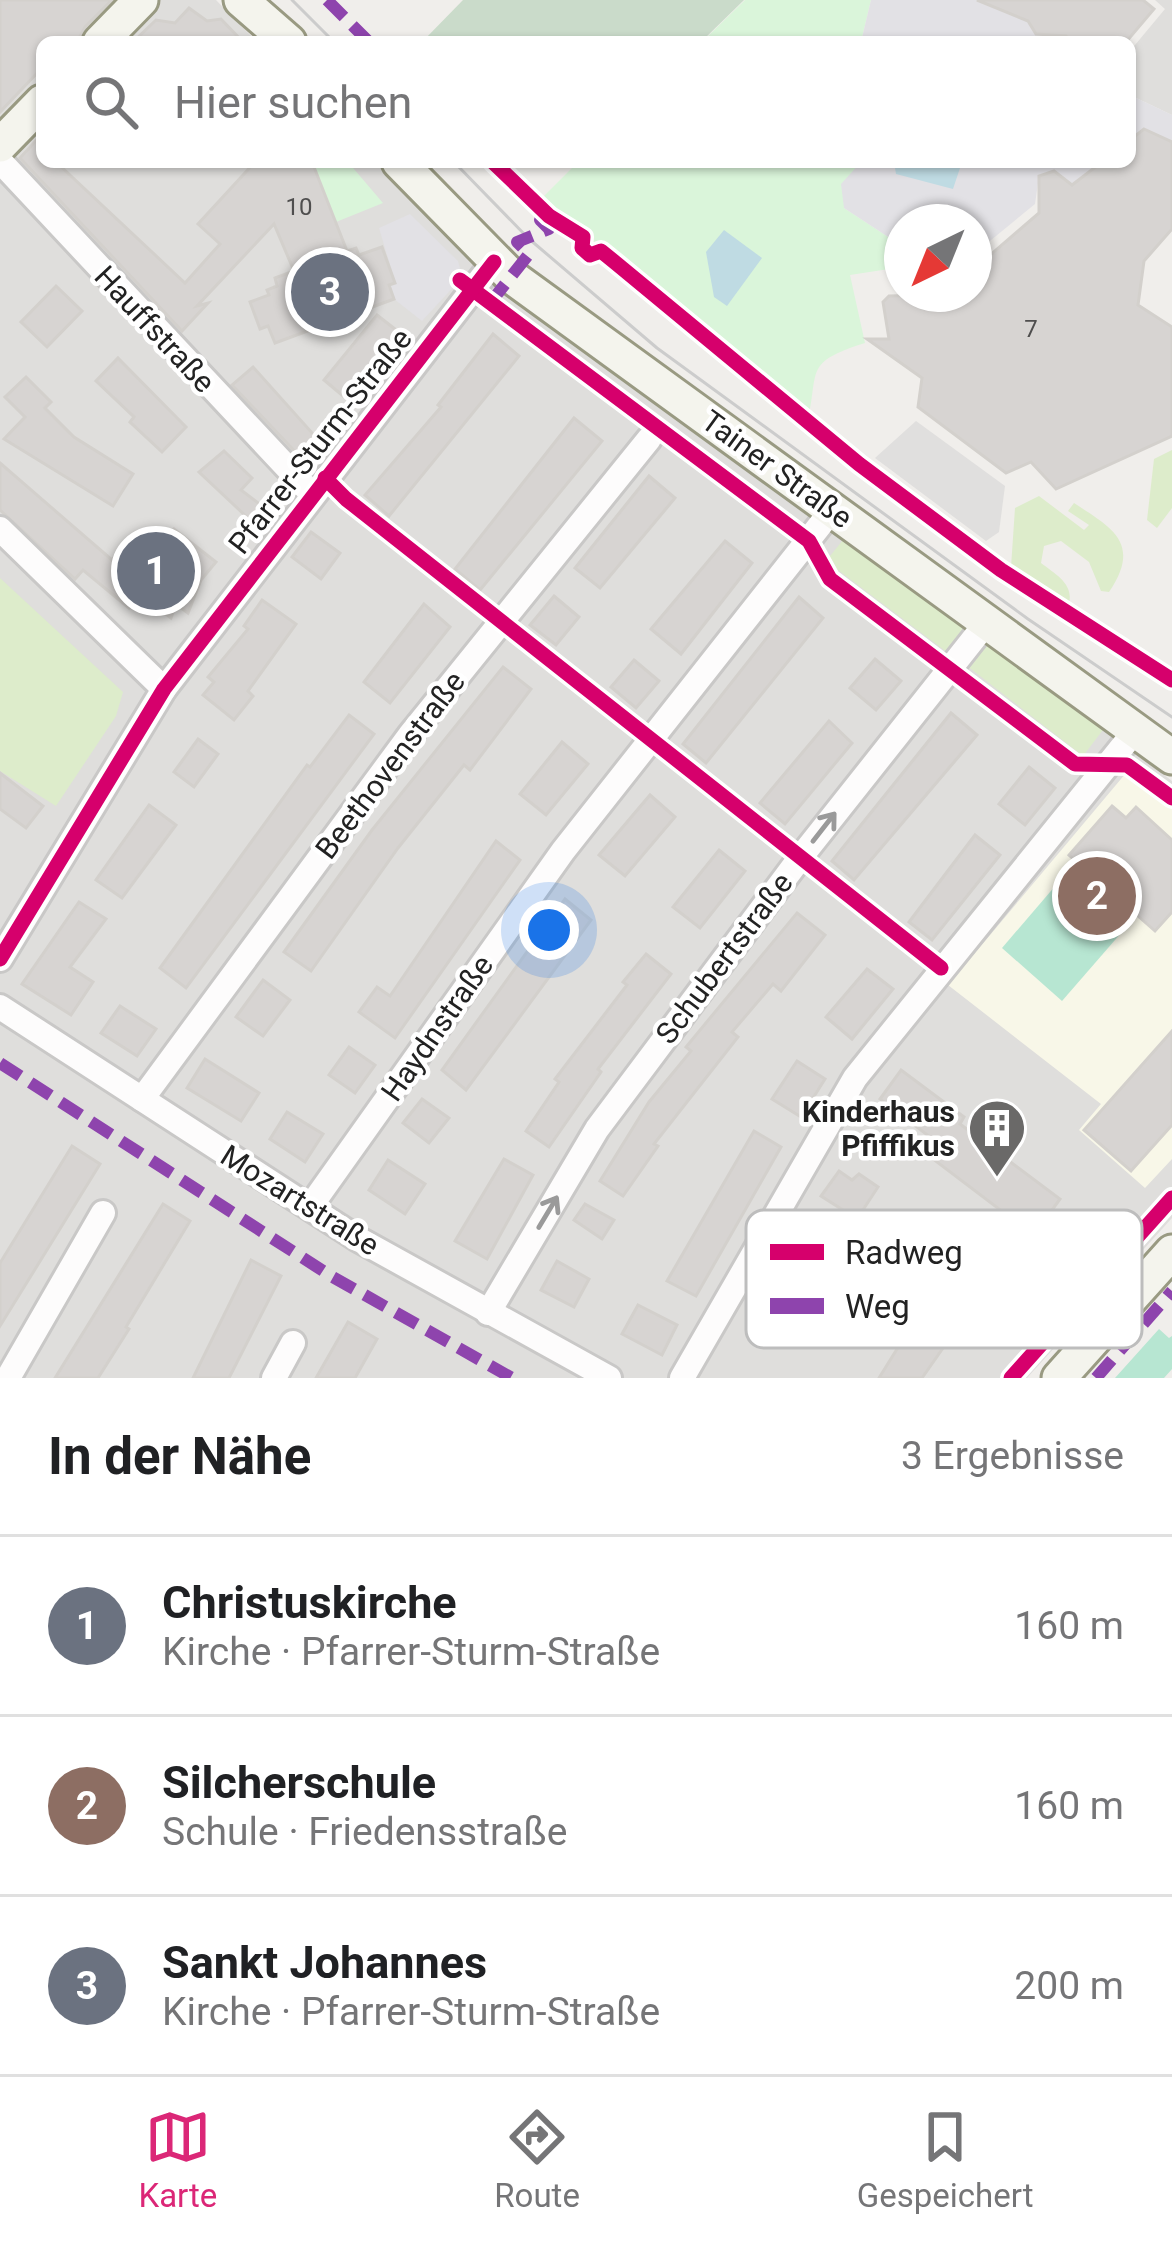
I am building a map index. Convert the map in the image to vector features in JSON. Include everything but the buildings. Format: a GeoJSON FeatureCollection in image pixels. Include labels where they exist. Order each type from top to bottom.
{"type":"FeatureCollection","features":[{"type":"Feature","properties":{"kind":"street"},"geometry":{"type":"LineString","coordinates":[[106,36],[136,5],[167,0]]}},
{"type":"Feature","properties":{"kind":"street"},"geometry":{"type":"LineString","coordinates":[[241,3],[282,36]]}},
{"type":"Feature","properties":{"kind":"street"},"geometry":{"type":"LineString","coordinates":[[0,145],[36,108]]}},
{"type":"Feature","properties":{"kind":"street","name":"Hauffstraße"},"geometry":{"type":"LineString","coordinates":[[0,161],[312,494]]}},
{"type":"Feature","properties":{"kind":"street","name":"Tainer Straße"},"geometry":{"type":"LineString","coordinates":[[405,168],[494,262],[1172,757]]}},
{"type":"Feature","properties":{"kind":"street","name":"Pfarrer-Sturm-Straße"},"geometry":{"type":"LineString","coordinates":[[0,958],[164,689],[494,262]]}},
{"type":"Feature","properties":{"kind":"street","name":"Beethovenstraße"},"geometry":{"type":"LineString","coordinates":[[142,1099],[410,735],[649,439]]}},
{"type":"Feature","properties":{"kind":"street","name":"Haydnstraße"},"geometry":{"type":"LineString","coordinates":[[310,1207],[563,850],[832,509]]}},
{"type":"Feature","properties":{"kind":"street"},"geometry":{"type":"LineString","coordinates":[[0,529],[164,689]]}},
{"type":"Feature","properties":{"kind":"street","name":"Schubertstraße"},"geometry":{"type":"LineString","coordinates":[[488,1313],[597,1129],[787,875],[987,622]]}},
{"type":"Feature","properties":{"kind":"street"},"geometry":{"type":"LineString","coordinates":[[779,1210],[855,1078],[1135,731]]}},
{"type":"Feature","properties":{"kind":"street","name":"Mozartstraße"},"geometry":{"type":"LineString","coordinates":[[0,1007],[310,1207],[488,1313],[609,1378]]}},
{"type":"Feature","properties":{"kind":"street"},"geometry":{"type":"LineString","coordinates":[[8,1378],[103,1213]]}},
{"type":"Feature","properties":{"kind":"street"},"geometry":{"type":"LineString","coordinates":[[1142,1285],[1172,1252]]}},
{"type":"Feature","properties":{"kind":"street"},"geometry":{"type":"LineString","coordinates":[[682,1378],[746,1267]]}},
{"type":"Feature","properties":{"kind":"street"},"geometry":{"type":"LineString","coordinates":[[274,1378],[293,1343]]}},
{"type":"Feature","properties":{"kind":"street"},"geometry":{"type":"LineString","coordinates":[[1059,1378],[1086,1348]]}},
{"type":"Feature","properties":{"kind":"shaded area"},"geometry":{"type":"Polygon","coordinates":[[[0,0],[216,0],[251,36],[36,36],[36,168],[380,168],[474,265],[785,484],[1172,781],[1172,1218],[1142,1251],[1142,1210],[746,1210],[746,1348],[1054,1348],[1027,1378],[0,1378],[0,0]]]}},
{"type":"Feature","properties":{"kind":"shaded area"},"geometry":{"type":"Polygon","coordinates":[[[871,0],[1004,0],[1007,13],[1026,20],[1037,34],[1066,36],[862,36],[871,0]]]}},
{"type":"Feature","properties":{"kind":"shaded area"},"geometry":{"type":"Polygon","coordinates":[[[1155,0],[1172,0],[1172,115],[1136,98],[1136,44],[1165,9],[1155,0]]]}},
{"type":"Feature","properties":{"kind":"shaded area"},"geometry":{"type":"Polygon","coordinates":[[[1136,98],[1172,115],[1172,142],[1145,129],[1136,136],[1136,98]]]}},
{"type":"Feature","properties":{"kind":"shaded area"},"geometry":{"type":"Polygon","coordinates":[[[856,168],[1094,168],[1072,185],[1039,176],[1035,204],[992,239],[992,204],[884,204],[884,234],[844,208],[841,184],[856,168]]]}},
{"type":"Feature","properties":{"kind":"shaded area"},"geometry":{"type":"Polygon","coordinates":[[[410,214],[458,261],[461,272],[460,280],[422,321],[394,299],[389,285],[395,282],[379,228],[410,214]]]}},
{"type":"Feature","properties":{"kind":"shaded area"},"geometry":{"type":"Polygon","coordinates":[[[916,421],[1005,486],[999,532],[986,541],[875,458],[916,421]]]}},
{"type":"Feature","properties":{"kind":"shaded area"},"geometry":{"type":"Polygon","coordinates":[[[1126,773],[1172,807],[1172,1159],[1145,1188],[1079,1130],[1101,1104],[948,985],[1126,773]]]}},
{"type":"Feature","properties":{"kind":"green space"},"geometry":{"type":"Polygon","coordinates":[[[463,0],[744,0],[707,36],[428,36],[463,0]]]}},
{"type":"Feature","properties":{"kind":"green space"},"geometry":{"type":"Polygon","coordinates":[[[745,0],[871,0],[862,36],[708,36],[745,0]]]}},
{"type":"Feature","properties":{"kind":"green space"},"geometry":{"type":"Polygon","coordinates":[[[309,168],[353,168],[383,203],[336,222],[316,171],[309,168]]]}},
{"type":"Feature","properties":{"kind":"green space"},"geometry":{"type":"Polygon","coordinates":[[[572,168],[859,168],[844,208],[884,234],[884,270],[850,275],[865,343],[822,363],[814,380],[807,424],[532,208],[572,168]]]}},
{"type":"Feature","properties":{"kind":"green space"},"geometry":{"type":"Polygon","coordinates":[[[1172,450],[1172,508],[1157,528],[1147,520],[1154,459],[1172,450]]]}},
{"type":"Feature","properties":{"kind":"green space"},"geometry":{"type":"Polygon","coordinates":[[[1039,496],[1084,530],[1089,525],[1068,511],[1074,503],[1118,538],[1123,560],[1109,592],[1101,591],[1089,562],[1061,541],[1044,546],[1041,563],[1068,588],[1067,609],[1011,567],[1015,508],[1039,496]]]}},
{"type":"Feature","properties":{"kind":"green space"},"geometry":{"type":"Polygon","coordinates":[[[847,535],[975,629],[952,656],[826,561],[847,535]]]}},
{"type":"Feature","properties":{"kind":"green space"},"geometry":{"type":"Polygon","coordinates":[[[0,578],[123,692],[116,716],[56,806],[0,771],[0,578]]]}},
{"type":"Feature","properties":{"kind":"green space"},"geometry":{"type":"Polygon","coordinates":[[[992,641],[1106,726],[1083,756],[962,662],[992,641]]]}},
{"type":"Feature","properties":{"kind":"green space"},"geometry":{"type":"Polygon","coordinates":[[[1074,864],[1135,917],[1062,1001],[1002,948],[1074,864]]]}},
{"type":"Feature","properties":{"kind":"green space"},"geometry":{"type":"Polygon","coordinates":[[[1159,1329],[1172,1336],[1172,1369],[1164,1378],[1115,1378],[1142,1348],[1159,1329]]]}},
{"type":"Feature","properties":{"kind":"water"},"geometry":{"type":"Polygon","coordinates":[[[895,168],[960,168],[953,189],[896,174],[895,168]]]}},
{"type":"Feature","properties":{"kind":"water"},"geometry":{"type":"Polygon","coordinates":[[[724,230],[762,258],[727,306],[714,297],[706,252],[724,230]]]}},
{"type":"Feature","properties":{"kind":"tram line"},"geometry":{"type":"LineString","coordinates":[[292,0],[328,36]]}},
{"type":"Feature","properties":{"kind":"tram line"},"geometry":{"type":"LineString","coordinates":[[460,168],[528,238],[657,348],[1028,619],[1172,717]]}},
{"type":"Feature","properties":{"kind":"marked path"},"geometry":{"type":"LineString","coordinates":[[327,0],[363,36]]}},
{"type":"Feature","properties":{"kind":"marked path"},"geometry":{"type":"LineString","coordinates":[[490,303],[529,254],[517,242],[549,229],[540,220],[545,218]]}},
{"type":"Feature","properties":{"kind":"marked path"},"geometry":{"type":"LineString","coordinates":[[0,1063],[331,1276],[512,1378]]}},
{"type":"Feature","properties":{"kind":"marked path"},"geometry":{"type":"LineString","coordinates":[[1142,1325],[1172,1291]]}},
{"type":"Feature","properties":{"kind":"marked path"},"geometry":{"type":"LineString","coordinates":[[1096,1378],[1122,1348]]}},
{"type":"Feature","properties":{"kind":"cycle path"},"geometry":{"type":"LineString","coordinates":[[499,168],[549,216],[583,237],[582,248],[590,255],[601,251],[859,464],[1001,570],[1172,680]]}},
{"type":"Feature","properties":{"kind":"cycle path"},"geometry":{"type":"LineString","coordinates":[[0,959],[164,689],[494,262]]}},
{"type":"Feature","properties":{"kind":"cycle path"},"geometry":{"type":"LineString","coordinates":[[460,280],[809,541],[830,579],[1075,764],[1127,765],[1172,798]]}},
{"type":"Feature","properties":{"kind":"cycle path"},"geometry":{"type":"LineString","coordinates":[[325,478],[941,968]]}},
{"type":"Feature","properties":{"kind":"cycle path"},"geometry":{"type":"LineString","coordinates":[[1142,1232],[1172,1198]]}},
{"type":"Feature","properties":{"kind":"cycle path"},"geometry":{"type":"LineString","coordinates":[[1011,1378],[1038,1348]]}},
{"type":"Feature","properties":{"kind":"place","name":"Sankt Johannes"},"geometry":{"type":"Point","coordinates":[330,292]}},
{"type":"Feature","properties":{"kind":"place","name":"Christuskirche"},"geometry":{"type":"Point","coordinates":[156,571]}},
{"type":"Feature","properties":{"kind":"place","name":"Silcherschule"},"geometry":{"type":"Point","coordinates":[1097,896]}},
{"type":"Feature","properties":{"kind":"place","name":"Kinderhaus Pfiffikus"},"geometry":{"type":"Point","coordinates":[997,1179]}}]}
